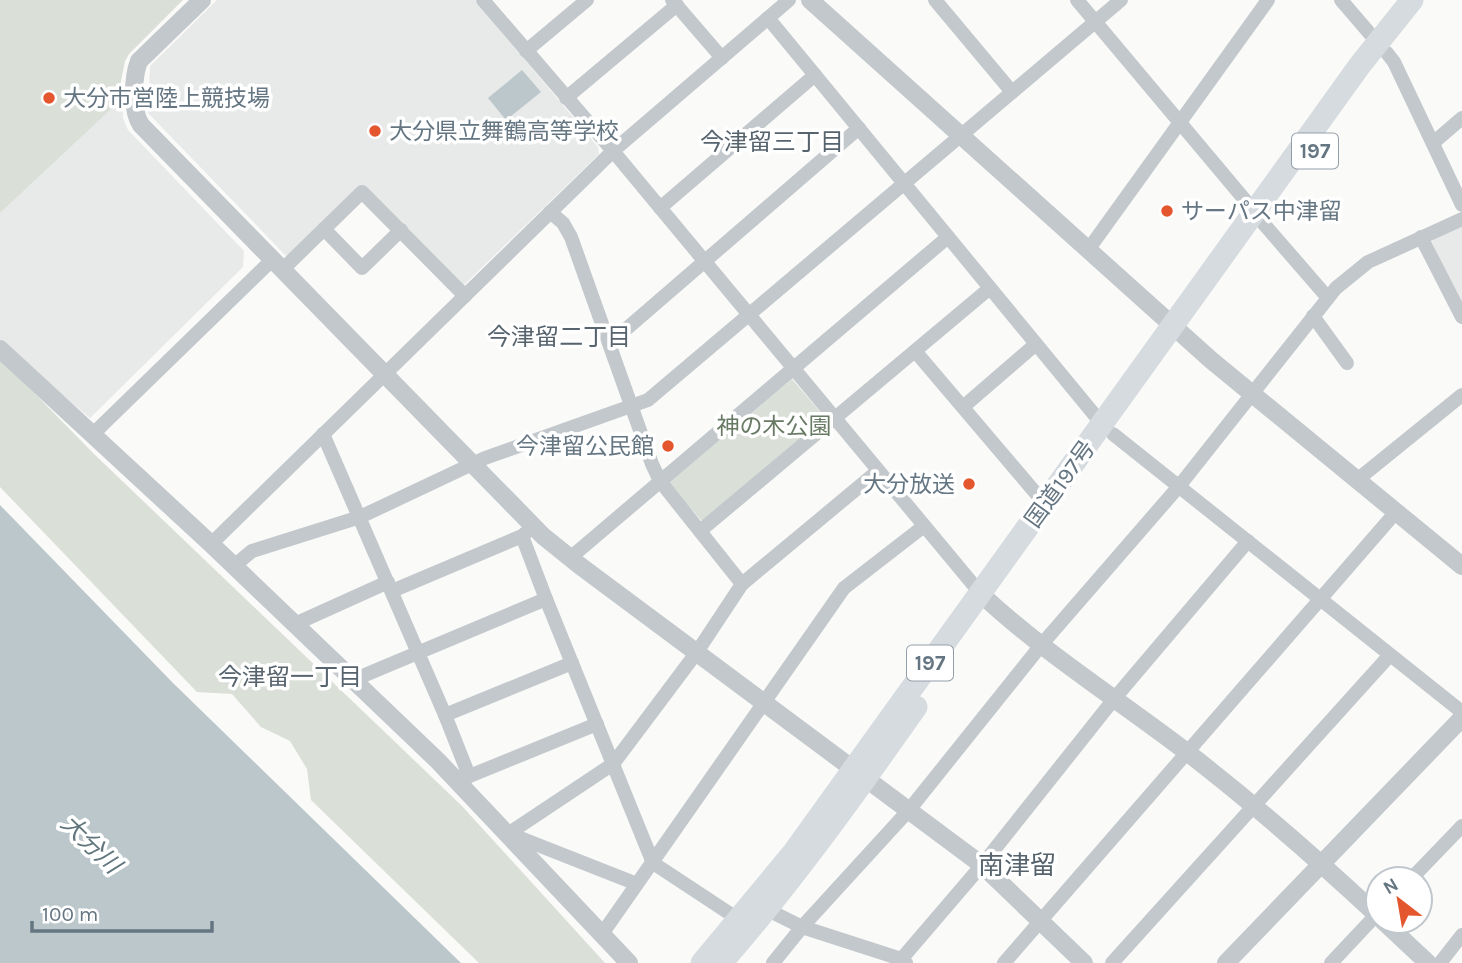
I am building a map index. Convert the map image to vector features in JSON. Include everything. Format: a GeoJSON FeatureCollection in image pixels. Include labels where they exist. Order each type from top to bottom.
{"type":"FeatureCollection","features":[{"type":"Feature","properties":{"kind":"highway","name":"国道197号"},"geometry":{"type":"LineString","coordinates":[[721,963],[768,910],[859,773],[1179,332],[1382,47],[1412,0]]}},
{"type":"Feature","properties":{"kind":"highway","name":"国道197号"},"geometry":{"type":"LineString","coordinates":[[1382,47],[1430,0]]}},
{"type":"Feature","properties":{"kind":"highway","name":"国道197号"},"geometry":{"type":"LineString","coordinates":[[986,599],[1045,504],[1108,429]]}},
{"type":"Feature","properties":{"kind":"highway","name":"国道197号"},"geometry":{"type":"LineString","coordinates":[[702,963],[859,773]]}},
{"type":"Feature","properties":{"kind":"street"},"geometry":{"type":"LineString","coordinates":[[202,0],[139,61],[136,69],[135,114],[141,125],[471,465],[528,531],[570,558],[982,865],[1084,963]]}},
{"type":"Feature","properties":{"kind":"street"},"geometry":{"type":"LineString","coordinates":[[526,51],[587,0]]}},
{"type":"Feature","properties":{"kind":"street"},"geometry":{"type":"LineString","coordinates":[[211,544],[612,151],[789,0]]}},
{"type":"Feature","properties":{"kind":"street"},"geometry":{"type":"LineString","coordinates":[[810,0],[1179,332],[1462,566]]}},
{"type":"Feature","properties":{"kind":"street"},"geometry":{"type":"LineString","coordinates":[[935,0],[1012,92]]}},
{"type":"Feature","properties":{"kind":"street"},"geometry":{"type":"LineString","coordinates":[[1077,0],[1328,298]]}},
{"type":"Feature","properties":{"kind":"street"},"geometry":{"type":"LineString","coordinates":[[234,566],[252,551],[360,517],[471,465],[649,400],[1121,0]]}},
{"type":"Feature","properties":{"kind":"street"},"geometry":{"type":"LineString","coordinates":[[1088,250],[1268,0]]}},
{"type":"Feature","properties":{"kind":"street"},"geometry":{"type":"LineString","coordinates":[[1341,0],[1394,62],[1462,205]]}},
{"type":"Feature","properties":{"kind":"street"},"geometry":{"type":"LineString","coordinates":[[485,1],[986,599],[1188,753],[1364,902]]}},
{"type":"Feature","properties":{"kind":"street"},"geometry":{"type":"LineString","coordinates":[[566,98],[674,3],[722,58]]}},
{"type":"Feature","properties":{"kind":"street"},"geometry":{"type":"LineString","coordinates":[[768,18],[1108,429],[1462,712]]}},
{"type":"Feature","properties":{"kind":"street"},"geometry":{"type":"LineString","coordinates":[[660,208],[815,75]]}},
{"type":"Feature","properties":{"kind":"street"},"geometry":{"type":"LineString","coordinates":[[1433,143],[1462,118]]}},
{"type":"Feature","properties":{"kind":"street"},"geometry":{"type":"LineString","coordinates":[[610,343],[859,128]]}},
{"type":"Feature","properties":{"kind":"street"},"geometry":{"type":"LineString","coordinates":[[93,434],[277,265],[324,229],[362,192],[464,296]]}},
{"type":"Feature","properties":{"kind":"street"},"geometry":{"type":"LineString","coordinates":[[550,212],[563,223],[571,237],[660,481],[742,584]]}},
{"type":"Feature","properties":{"kind":"street"},"geometry":{"type":"LineString","coordinates":[[773,963],[909,810],[1042,644],[1180,485],[1339,285],[1362,266],[1462,219]]}},
{"type":"Feature","properties":{"kind":"street"},"geometry":{"type":"LineString","coordinates":[[324,229],[362,268],[401,230]]}},
{"type":"Feature","properties":{"kind":"street"},"geometry":{"type":"LineString","coordinates":[[570,558],[948,237]]}},
{"type":"Feature","properties":{"kind":"street"},"geometry":{"type":"LineString","coordinates":[[1421,237],[1462,317]]}},
{"type":"Feature","properties":{"kind":"street"},"geometry":{"type":"LineString","coordinates":[[700,531],[990,288]]}},
{"type":"Feature","properties":{"kind":"street"},"geometry":{"type":"LineString","coordinates":[[1313,316],[1347,363]]}},
{"type":"Feature","properties":{"kind":"street"},"geometry":{"type":"LineString","coordinates":[[963,407],[1036,344]]}},
{"type":"Feature","properties":{"kind":"street"},"geometry":{"type":"LineString","coordinates":[[0,349],[465,782],[508,834],[629,963]]}},
{"type":"Feature","properties":{"kind":"street"},"geometry":{"type":"LineString","coordinates":[[915,351],[1045,504]]}},
{"type":"Feature","properties":{"kind":"street"},"geometry":{"type":"LineString","coordinates":[[1357,480],[1462,395]]}},
{"type":"Feature","properties":{"kind":"street"},"geometry":{"type":"LineString","coordinates":[[323,434],[445,715],[466,768],[465,782]]}},
{"type":"Feature","properties":{"kind":"street"},"geometry":{"type":"LineString","coordinates":[[508,834],[613,764],[697,652],[742,584],[878,471]]}},
{"type":"Feature","properties":{"kind":"street"},"geometry":{"type":"LineString","coordinates":[[1004,963],[1396,512]]}},
{"type":"Feature","properties":{"kind":"street"},"geometry":{"type":"LineString","coordinates":[[602,934],[844,588],[924,526]]}},
{"type":"Feature","properties":{"kind":"street"},"geometry":{"type":"LineString","coordinates":[[295,624],[528,531]]}},
{"type":"Feature","properties":{"kind":"street"},"geometry":{"type":"LineString","coordinates":[[528,531],[546,599],[653,863],[738,919]]}},
{"type":"Feature","properties":{"kind":"street"},"geometry":{"type":"LineString","coordinates":[[768,910],[802,928],[902,962],[1114,699],[1248,541]]}},
{"type":"Feature","properties":{"kind":"street"},"geometry":{"type":"LineString","coordinates":[[353,680],[546,599]]}},
{"type":"Feature","properties":{"kind":"street"},"geometry":{"type":"LineString","coordinates":[[1112,963],[1390,655]]}},
{"type":"Feature","properties":{"kind":"street"},"geometry":{"type":"LineString","coordinates":[[445,715],[572,663]]}},
{"type":"Feature","properties":{"kind":"street"},"geometry":{"type":"LineString","coordinates":[[1226,963],[1462,718]]}},
{"type":"Feature","properties":{"kind":"street"},"geometry":{"type":"LineString","coordinates":[[465,782],[597,724]]}},
{"type":"Feature","properties":{"kind":"street"},"geometry":{"type":"LineString","coordinates":[[1424,865],[1462,826]]}},
{"type":"Feature","properties":{"kind":"street"},"geometry":{"type":"LineString","coordinates":[[508,834],[637,884]]}},
{"type":"Feature","properties":{"kind":"street"},"geometry":{"type":"LineString","coordinates":[[1331,963],[1364,931]]}},
{"type":"Feature","properties":{"kind":"street"},"geometry":{"type":"LineString","coordinates":[[1399,935],[1428,963]]}},
{"type":"Feature","properties":{"kind":"street"},"geometry":{"type":"LineString","coordinates":[[1440,963],[1462,935]]}},
{"type":"Feature","properties":{"kind":"shaded area","name":"大分県立舞鶴高等学校"},"geometry":{"type":"Polygon","coordinates":[[[217,0],[475,0],[598,147],[599,154],[464,285],[458,285],[362,187],[288,258],[148,113],[150,66],[217,0]]]}},
{"type":"Feature","properties":{"kind":"shaded area"},"geometry":{"type":"Polygon","coordinates":[[[123,98],[123,118],[128,130],[244,251],[243,267],[90,418],[0,340],[0,213],[123,98]]]}},
{"type":"Feature","properties":{"kind":"shaded area"},"geometry":{"type":"Polygon","coordinates":[[[1462,224],[1462,307],[1432,242],[1435,237],[1462,224]]]}},
{"type":"Feature","properties":{"kind":"green space","name":"大分市営陸上競技場"},"geometry":{"type":"Polygon","coordinates":[[[0,0],[183,0],[129,54],[119,91],[123,98],[0,213],[0,0]]]}},
{"type":"Feature","properties":{"kind":"green space"},"geometry":{"type":"Polygon","coordinates":[[[0,358],[94,454],[462,806],[605,963],[479,963],[311,800],[307,769],[290,741],[261,727],[232,694],[197,692],[0,487],[0,358]]]}},
{"type":"Feature","properties":{"kind":"green space","name":"神の木公園"},"geometry":{"type":"Polygon","coordinates":[[[792,379],[822,414],[823,423],[706,520],[701,520],[669,483],[792,379]]]}},
{"type":"Feature","properties":{"kind":"water"},"geometry":{"type":"Polygon","coordinates":[[[522,70],[541,92],[506,120],[488,98],[522,70]]]}},
{"type":"Feature","properties":{"kind":"water","name":"大分川"},"geometry":{"type":"Polygon","coordinates":[[[0,505],[173,683],[461,963],[0,963],[0,505]]]}},
{"type":"Feature","properties":{"kind":"place","name":"大分市営陸上競技場"},"geometry":{"type":"Point","coordinates":[49,98]}},
{"type":"Feature","properties":{"kind":"place","name":"大分県立舞鶴高等学校"},"geometry":{"type":"Point","coordinates":[375,131]}},
{"type":"Feature","properties":{"kind":"place","name":"サーパス中津留"},"geometry":{"type":"Point","coordinates":[1167,211]}},
{"type":"Feature","properties":{"kind":"place","name":"今津留公民館"},"geometry":{"type":"Point","coordinates":[668,446]}},
{"type":"Feature","properties":{"kind":"place","name":"大分放送"},"geometry":{"type":"Point","coordinates":[969,484]}},
{"type":"Feature","properties":{"kind":"district","name":"今津留三丁目"},"geometry":{"type":"Point","coordinates":[772,142]}},
{"type":"Feature","properties":{"kind":"district","name":"今津留二丁目"},"geometry":{"type":"Point","coordinates":[559,337]}},
{"type":"Feature","properties":{"kind":"district","name":"今津留一丁目"},"geometry":{"type":"Point","coordinates":[290,677]}},
{"type":"Feature","properties":{"kind":"district","name":"南津留"},"geometry":{"type":"Point","coordinates":[1017,865]}}]}
